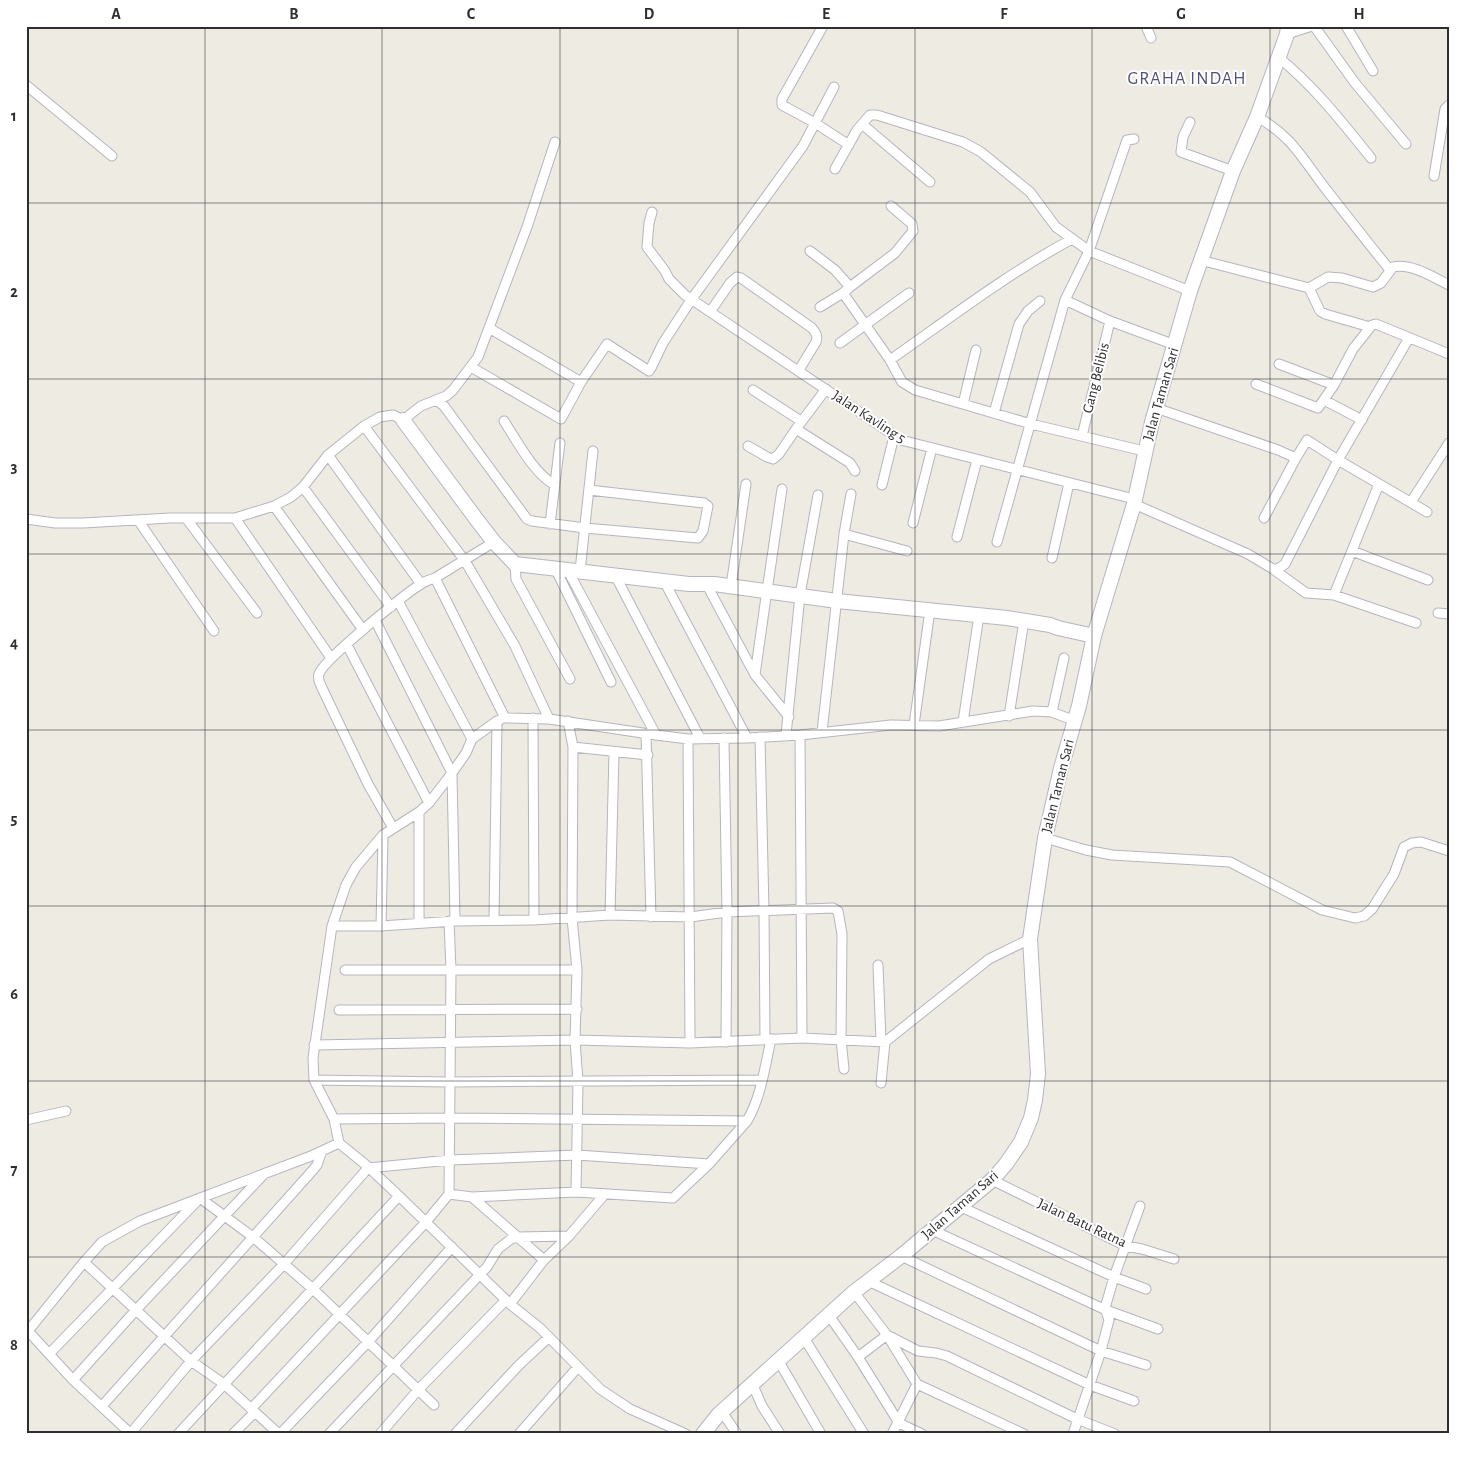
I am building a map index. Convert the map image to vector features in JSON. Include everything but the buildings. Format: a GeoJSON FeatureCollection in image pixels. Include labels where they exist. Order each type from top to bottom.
{"type":"FeatureCollection","features":[{"type":"Feature","properties":{"kind":"street"},"geometry":{"type":"LineString","coordinates":[[823,26],[782,100],[782,104],[815,123],[848,146]]}},
{"type":"Feature","properties":{"kind":"street"},"geometry":{"type":"LineString","coordinates":[[1146,26],[1151,38]]}},
{"type":"Feature","properties":{"kind":"street"},"geometry":{"type":"LineString","coordinates":[[1287,30],[1313,26],[1355,83],[1406,144]]}},
{"type":"Feature","properties":{"kind":"street"},"geometry":{"type":"LineString","coordinates":[[1346,26],[1373,71]]}},
{"type":"Feature","properties":{"kind":"street","name":"Jalan Taman Sari"},"geometry":{"type":"LineString","coordinates":[[703,1434],[712,1421],[828,1314],[992,1180],[1021,1142],[1031,1118],[1038,1074],[1030,939],[1045,838],[1060,768],[1075,720],[1094,636],[1134,501],[1144,451],[1190,291],[1233,171],[1257,117],[1287,30]]}},
{"type":"Feature","properties":{"kind":"street"},"geometry":{"type":"LineString","coordinates":[[1278,57],[1299,74],[1322,98],[1371,158]]}},
{"type":"Feature","properties":{"kind":"street"},"geometry":{"type":"LineString","coordinates":[[26,85],[112,156]]}},
{"type":"Feature","properties":{"kind":"street"},"geometry":{"type":"LineString","coordinates":[[470,367],[561,419],[607,344],[648,370],[651,368],[688,298],[803,146],[834,87]]}},
{"type":"Feature","properties":{"kind":"street"},"geometry":{"type":"LineString","coordinates":[[1434,176],[1445,109],[1449,105]]}},
{"type":"Feature","properties":{"kind":"street"},"geometry":{"type":"LineString","coordinates":[[835,168],[862,124],[870,115],[877,115],[963,142],[981,152],[1030,192],[1048,217],[1072,239],[1089,251],[1190,291]]}},
{"type":"Feature","properties":{"kind":"street"},"geometry":{"type":"LineString","coordinates":[[1257,117],[1278,129],[1300,153],[1390,270]]}},
{"type":"Feature","properties":{"kind":"street"},"geometry":{"type":"LineString","coordinates":[[1190,122],[1183,137],[1181,152],[1233,171]]}},
{"type":"Feature","properties":{"kind":"street"},"geometry":{"type":"LineString","coordinates":[[862,124],[930,182]]}},
{"type":"Feature","properties":{"kind":"street"},"geometry":{"type":"LineString","coordinates":[[998,542],[1049,352],[1065,300],[1089,251],[1128,140],[1130,138],[1134,139]]}},
{"type":"Feature","properties":{"kind":"street"},"geometry":{"type":"LineString","coordinates":[[403,420],[421,406],[446,396],[453,390],[478,356],[555,142]]}},
{"type":"Feature","properties":{"kind":"street"},"geometry":{"type":"LineString","coordinates":[[820,307],[895,253],[913,231],[912,224],[892,206]]}},
{"type":"Feature","properties":{"kind":"street","name":"Jalan Kavling 5"},"geometry":{"type":"LineString","coordinates":[[652,212],[647,247],[669,279],[688,298],[799,370],[894,436],[907,442],[1134,501],[1248,554],[1273,569],[1306,593],[1334,595],[1416,623]]}},
{"type":"Feature","properties":{"kind":"street"},"geometry":{"type":"LineString","coordinates":[[890,360],[988,290],[1041,256],[1072,239]]}},
{"type":"Feature","properties":{"kind":"street"},"geometry":{"type":"LineString","coordinates":[[810,251],[835,270],[902,382],[915,390],[1031,424],[1144,451]]}},
{"type":"Feature","properties":{"kind":"street"},"geometry":{"type":"LineString","coordinates":[[1200,260],[1309,288],[1328,277],[1342,278],[1373,287],[1381,283],[1390,270],[1400,266],[1416,270],[1446,283],[1449,272]]}},
{"type":"Feature","properties":{"kind":"street"},"geometry":{"type":"LineString","coordinates":[[710,312],[730,283],[736,277],[741,278],[816,332],[816,342],[799,370]]}},
{"type":"Feature","properties":{"kind":"street"},"geometry":{"type":"LineString","coordinates":[[1309,288],[1320,311],[1370,327]]}},
{"type":"Feature","properties":{"kind":"street"},"geometry":{"type":"LineString","coordinates":[[840,343],[909,293]]}},
{"type":"Feature","properties":{"kind":"street"},"geometry":{"type":"LineString","coordinates":[[1065,300],[1110,321],[1176,345]]}},
{"type":"Feature","properties":{"kind":"street"},"geometry":{"type":"LineString","coordinates":[[994,413],[1019,324],[1028,310],[1040,301]]}},
{"type":"Feature","properties":{"kind":"street","name":"Gang Belibis"},"geometry":{"type":"LineString","coordinates":[[1082,436],[1110,321]]}},
{"type":"Feature","properties":{"kind":"street"},"geometry":{"type":"LineString","coordinates":[[1256,384],[1318,408],[1334,385],[1353,349],[1370,327],[1376,324],[1449,354]]}},
{"type":"Feature","properties":{"kind":"street"},"geometry":{"type":"LineString","coordinates":[[489,328],[582,382]]}},
{"type":"Feature","properties":{"kind":"street"},"geometry":{"type":"LineString","coordinates":[[1273,569],[1278,569],[1285,564],[1338,460],[1409,338]]}},
{"type":"Feature","properties":{"kind":"street"},"geometry":{"type":"LineString","coordinates":[[962,404],[976,350]]}},
{"type":"Feature","properties":{"kind":"street"},"geometry":{"type":"LineString","coordinates":[[1279,364],[1334,385]]}},
{"type":"Feature","properties":{"kind":"street"},"geometry":{"type":"LineString","coordinates":[[748,446],[773,459],[779,454],[826,389]]}},
{"type":"Feature","properties":{"kind":"street"},"geometry":{"type":"LineString","coordinates":[[753,390],[850,464],[855,471]]}},
{"type":"Feature","properties":{"kind":"street"},"geometry":{"type":"LineString","coordinates":[[436,400],[444,406],[527,519],[585,528],[698,538],[702,535],[708,506],[704,503],[589,490]]}},
{"type":"Feature","properties":{"kind":"street"},"geometry":{"type":"LineString","coordinates":[[1324,400],[1362,420]]}},
{"type":"Feature","properties":{"kind":"street"},"geometry":{"type":"LineString","coordinates":[[1156,408],[1296,458]]}},
{"type":"Feature","properties":{"kind":"street"},"geometry":{"type":"LineString","coordinates":[[26,519],[55,523],[83,523],[186,518],[235,518],[283,502],[303,487],[328,455],[364,426],[380,417],[393,415],[403,420],[494,542],[515,564],[516,579],[570,679]]}},
{"type":"Feature","properties":{"kind":"street"},"geometry":{"type":"LineString","coordinates":[[504,421],[536,469],[544,479],[554,485]]}},
{"type":"Feature","properties":{"kind":"street"},"geometry":{"type":"LineString","coordinates":[[364,426],[465,561],[515,646],[549,719]]}},
{"type":"Feature","properties":{"kind":"street"},"geometry":{"type":"LineString","coordinates":[[882,485],[894,436]]}},
{"type":"Feature","properties":{"kind":"street"},"geometry":{"type":"LineString","coordinates":[[1264,518],[1307,440],[1427,512]]}},
{"type":"Feature","properties":{"kind":"street"},"geometry":{"type":"LineString","coordinates":[[550,524],[560,443]]}},
{"type":"Feature","properties":{"kind":"street"},"geometry":{"type":"LineString","coordinates":[[1411,502],[1449,443]]}},
{"type":"Feature","properties":{"kind":"street"},"geometry":{"type":"LineString","coordinates":[[913,523],[932,448]]}},
{"type":"Feature","properties":{"kind":"street"},"geometry":{"type":"LineString","coordinates":[[593,451],[585,528],[568,570],[611,682]]}},
{"type":"Feature","properties":{"kind":"street"},"geometry":{"type":"LineString","coordinates":[[328,455],[421,584]]}},
{"type":"Feature","properties":{"kind":"street"},"geometry":{"type":"LineString","coordinates":[[957,537],[977,460]]}},
{"type":"Feature","properties":{"kind":"street"},"geometry":{"type":"LineString","coordinates":[[1052,558],[1069,483]]}},
{"type":"Feature","properties":{"kind":"street"},"geometry":{"type":"LineString","coordinates":[[731,586],[746,484]]}},
{"type":"Feature","properties":{"kind":"street"},"geometry":{"type":"LineString","coordinates":[[1334,595],[1379,484]]}},
{"type":"Feature","properties":{"kind":"street"},"geometry":{"type":"LineString","coordinates":[[303,487],[395,604],[472,739]]}},
{"type":"Feature","properties":{"kind":"street"},"geometry":{"type":"LineString","coordinates":[[755,675],[782,489]]}},
{"type":"Feature","properties":{"kind":"street"},"geometry":{"type":"LineString","coordinates":[[822,732],[844,534],[852,494]]}},
{"type":"Feature","properties":{"kind":"street"},"geometry":{"type":"LineString","coordinates":[[786,735],[800,598],[818,496]]}},
{"type":"Feature","properties":{"kind":"street"},"geometry":{"type":"LineString","coordinates":[[274,506],[363,630]]}},
{"type":"Feature","properties":{"kind":"street"},"geometry":{"type":"LineString","coordinates":[[186,518],[257,612]]}},
{"type":"Feature","properties":{"kind":"street"},"geometry":{"type":"LineString","coordinates":[[235,518],[331,658]]}},
{"type":"Feature","properties":{"kind":"street"},"geometry":{"type":"LineString","coordinates":[[138,520],[214,632]]}},
{"type":"Feature","properties":{"kind":"street"},"geometry":{"type":"LineString","coordinates":[[844,534],[907,551]]}},
{"type":"Feature","properties":{"kind":"street"},"geometry":{"type":"LineString","coordinates":[[393,828],[368,784],[319,681],[320,671],[331,658],[363,630],[421,584],[465,561],[494,542]]}},
{"type":"Feature","properties":{"kind":"street"},"geometry":{"type":"LineString","coordinates":[[1352,551],[1428,580]]}},
{"type":"Feature","properties":{"kind":"street"},"geometry":{"type":"LineString","coordinates":[[515,564],[615,574],[836,603],[1050,625],[1094,636]]}},
{"type":"Feature","properties":{"kind":"street"},"geometry":{"type":"LineString","coordinates":[[568,570],[656,735]]}},
{"type":"Feature","properties":{"kind":"street"},"geometry":{"type":"LineString","coordinates":[[615,574],[700,738]]}},
{"type":"Feature","properties":{"kind":"street"},"geometry":{"type":"LineString","coordinates":[[435,578],[501,719],[494,920]]}},
{"type":"Feature","properties":{"kind":"street"},"geometry":{"type":"LineString","coordinates":[[664,581],[747,738]]}},
{"type":"Feature","properties":{"kind":"street"},"geometry":{"type":"LineString","coordinates":[[706,586],[731,586],[766,594]]}},
{"type":"Feature","properties":{"kind":"street"},"geometry":{"type":"LineString","coordinates":[[706,586],[755,675],[789,717]]}},
{"type":"Feature","properties":{"kind":"street"},"geometry":{"type":"LineString","coordinates":[[1438,612],[1449,614]]}},
{"type":"Feature","properties":{"kind":"street"},"geometry":{"type":"LineString","coordinates":[[914,725],[930,613]]}},
{"type":"Feature","properties":{"kind":"street"},"geometry":{"type":"LineString","coordinates":[[957,616],[978,622],[1007,622],[1023,627],[1048,630],[1058,628]]}},
{"type":"Feature","properties":{"kind":"street"},"geometry":{"type":"LineString","coordinates":[[233,1434],[426,1222],[449,1194],[452,773],[375,620]]}},
{"type":"Feature","properties":{"kind":"street"},"geometry":{"type":"LineString","coordinates":[[963,722],[978,622]]}},
{"type":"Feature","properties":{"kind":"street"},"geometry":{"type":"LineString","coordinates":[[1009,716],[1023,627]]}},
{"type":"Feature","properties":{"kind":"street"},"geometry":{"type":"LineString","coordinates":[[347,645],[429,803]]}},
{"type":"Feature","properties":{"kind":"street"},"geometry":{"type":"LineString","coordinates":[[1052,712],[1064,658]]}},
{"type":"Feature","properties":{"kind":"street"},"geometry":{"type":"LineString","coordinates":[[686,1434],[630,1409],[600,1389],[540,1328],[508,1302],[399,1196],[339,1143],[334,1119],[314,1080],[312,1065],[332,926],[346,885],[356,868],[383,835],[419,812],[429,803],[466,753],[472,739],[501,719],[533,718],[568,721],[688,739],[800,735],[892,725],[939,726],[1033,711],[1052,712],[1075,720]]}},
{"type":"Feature","properties":{"kind":"street"},"geometry":{"type":"LineString","coordinates":[[533,718],[534,920]]}},
{"type":"Feature","properties":{"kind":"street"},"geometry":{"type":"LineString","coordinates":[[568,721],[573,746],[572,918],[576,970],[577,1009],[575,1040],[578,1082],[576,1192]]}},
{"type":"Feature","properties":{"kind":"street"},"geometry":{"type":"LineString","coordinates":[[646,734],[651,917]]}},
{"type":"Feature","properties":{"kind":"street"},"geometry":{"type":"LineString","coordinates":[[800,735],[802,1038]]}},
{"type":"Feature","properties":{"kind":"street"},"geometry":{"type":"LineString","coordinates":[[449,1194],[472,1197],[576,1192],[673,1198],[709,1164],[747,1122],[752,1113],[762,1080],[768,1039],[760,737]]}},
{"type":"Feature","properties":{"kind":"street"},"geometry":{"type":"LineString","coordinates":[[724,738],[727,912],[726,1042]]}},
{"type":"Feature","properties":{"kind":"street"},"geometry":{"type":"LineString","coordinates":[[688,739],[690,1043]]}},
{"type":"Feature","properties":{"kind":"street"},"geometry":{"type":"LineString","coordinates":[[573,746],[648,755]]}},
{"type":"Feature","properties":{"kind":"street"},"geometry":{"type":"LineString","coordinates":[[610,915],[614,752]]}},
{"type":"Feature","properties":{"kind":"street"},"geometry":{"type":"LineString","coordinates":[[418,923],[419,812]]}},
{"type":"Feature","properties":{"kind":"street"},"geometry":{"type":"LineString","coordinates":[[381,926],[383,835]]}},
{"type":"Feature","properties":{"kind":"street"},"geometry":{"type":"LineString","coordinates":[[1045,838],[1086,850],[1112,855],[1230,862],[1322,910],[1355,918],[1364,916],[1372,909],[1390,880],[1404,847],[1412,843],[1421,842],[1449,851]]}},
{"type":"Feature","properties":{"kind":"street"},"geometry":{"type":"LineString","coordinates":[[332,926],[534,920],[610,915],[690,917],[727,912],[833,908],[838,911],[842,934],[842,1039],[844,1069]]}},
{"type":"Feature","properties":{"kind":"street"},"geometry":{"type":"LineString","coordinates":[[314,1045],[575,1040],[690,1043],[802,1038],[883,1042],[989,959],[1030,939]]}},
{"type":"Feature","properties":{"kind":"street"},"geometry":{"type":"LineString","coordinates":[[878,964],[883,1042],[881,1082]]}},
{"type":"Feature","properties":{"kind":"street"},"geometry":{"type":"LineString","coordinates":[[345,970],[576,970]]}},
{"type":"Feature","properties":{"kind":"street"},"geometry":{"type":"LineString","coordinates":[[340,1010],[577,1009]]}},
{"type":"Feature","properties":{"kind":"street"},"geometry":{"type":"LineString","coordinates":[[314,1080],[578,1082],[762,1080]]}},
{"type":"Feature","properties":{"kind":"street"},"geometry":{"type":"LineString","coordinates":[[26,1120],[66,1111]]}},
{"type":"Feature","properties":{"kind":"street"},"geometry":{"type":"LineString","coordinates":[[334,1119],[450,1118],[747,1122]]}},
{"type":"Feature","properties":{"kind":"street"},"geometry":{"type":"LineString","coordinates":[[339,1143],[321,1152],[140,1221],[102,1242],[28,1331],[73,1380],[131,1434],[191,1361],[284,1264],[368,1168],[450,1160],[577,1155],[709,1164]]}},
{"type":"Feature","properties":{"kind":"street"},"geometry":{"type":"LineString","coordinates":[[102,1406],[313,1170],[317,1165],[321,1152]]}},
{"type":"Feature","properties":{"kind":"street"},"geometry":{"type":"LineString","coordinates":[[73,1380],[136,1310],[267,1172]]}},
{"type":"Feature","properties":{"kind":"street","name":"Jalan Batu Ratna"},"geometry":{"type":"LineString","coordinates":[[992,1180],[1126,1246],[1174,1259]]}},
{"type":"Feature","properties":{"kind":"street"},"geometry":{"type":"LineString","coordinates":[[380,1434],[418,1390],[508,1302],[604,1195]]}},
{"type":"Feature","properties":{"kind":"street"},"geometry":{"type":"LineString","coordinates":[[178,1434],[399,1196]]}},
{"type":"Feature","properties":{"kind":"street"},"geometry":{"type":"LineString","coordinates":[[472,1197],[544,1260]]}},
{"type":"Feature","properties":{"kind":"street"},"geometry":{"type":"LineString","coordinates":[[200,1198],[253,1237],[313,1289],[434,1406]]}},
{"type":"Feature","properties":{"kind":"street"},"geometry":{"type":"LineString","coordinates":[[50,1353],[200,1198]]}},
{"type":"Feature","properties":{"kind":"street"},"geometry":{"type":"LineString","coordinates":[[959,1206],[1114,1277],[1146,1289]]}},
{"type":"Feature","properties":{"kind":"street"},"geometry":{"type":"LineString","coordinates":[[1073,1434],[1101,1351],[1109,1320],[1106,1310],[1114,1277],[1140,1206]]}},
{"type":"Feature","properties":{"kind":"street"},"geometry":{"type":"LineString","coordinates":[[932,1230],[1106,1310],[1158,1329]]}},
{"type":"Feature","properties":{"kind":"street"},"geometry":{"type":"LineString","coordinates":[[329,1434],[480,1274],[502,1244],[518,1237],[569,1236]]}},
{"type":"Feature","properties":{"kind":"street"},"geometry":{"type":"LineString","coordinates":[[84,1262],[191,1361],[224,1384],[280,1434],[368,1342],[452,1247]]}},
{"type":"Feature","properties":{"kind":"street"},"geometry":{"type":"LineString","coordinates":[[900,1256],[1101,1351],[1146,1365]]}},
{"type":"Feature","properties":{"kind":"street"},"geometry":{"type":"LineString","coordinates":[[868,1281],[1090,1385],[1134,1401]]}},
{"type":"Feature","properties":{"kind":"street"},"geometry":{"type":"LineString","coordinates":[[854,1292],[887,1335],[920,1385],[1024,1434]]}},
{"type":"Feature","properties":{"kind":"street"},"geometry":{"type":"LineString","coordinates":[[828,1314],[858,1357],[899,1423],[922,1434]]}},
{"type":"Feature","properties":{"kind":"street"},"geometry":{"type":"LineString","coordinates":[[887,1335],[918,1351],[947,1356],[1078,1419],[1115,1434]]}},
{"type":"Feature","properties":{"kind":"street"},"geometry":{"type":"LineString","coordinates":[[858,1357],[887,1335]]}},
{"type":"Feature","properties":{"kind":"street"},"geometry":{"type":"LineString","coordinates":[[455,1434],[519,1365],[548,1338]]}},
{"type":"Feature","properties":{"kind":"street"},"geometry":{"type":"LineString","coordinates":[[804,1338],[864,1434]]}},
{"type":"Feature","properties":{"kind":"street"},"geometry":{"type":"LineString","coordinates":[[778,1360],[821,1434]]}},
{"type":"Feature","properties":{"kind":"street"},"geometry":{"type":"LineString","coordinates":[[518,1434],[578,1367]]}},
{"type":"Feature","properties":{"kind":"street"},"geometry":{"type":"LineString","coordinates":[[752,1383],[762,1406],[780,1434]]}},
{"type":"Feature","properties":{"kind":"street"},"geometry":{"type":"LineString","coordinates":[[892,1434],[920,1385]]}},
{"type":"Feature","properties":{"kind":"street"},"geometry":{"type":"LineString","coordinates":[[722,1412],[737,1434]]}},
{"type":"Feature","properties":{"kind":"district","name":"GRAHA INDAH"},"geometry":{"type":"Point","coordinates":[1187,79]}}]}
